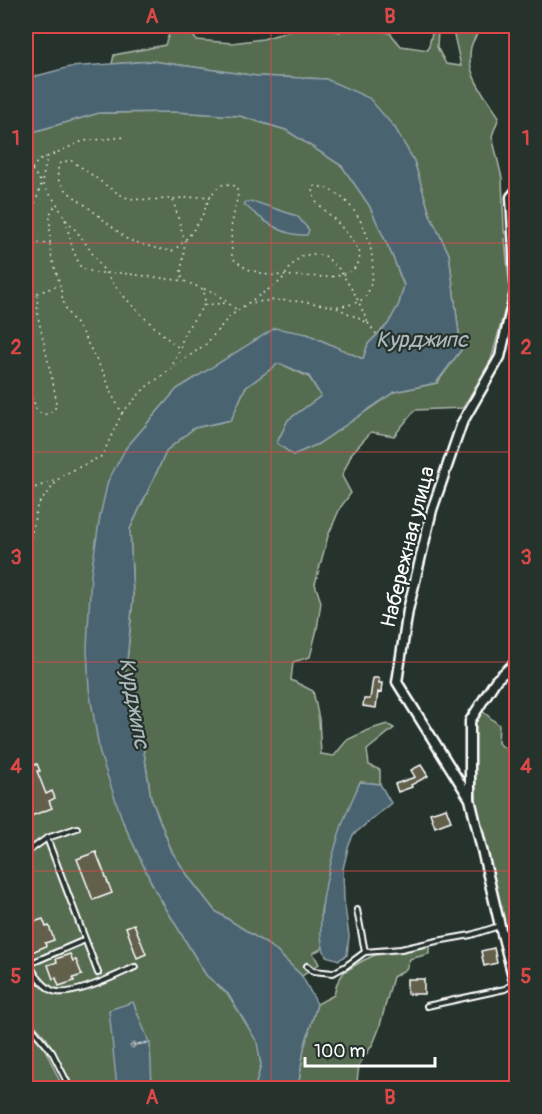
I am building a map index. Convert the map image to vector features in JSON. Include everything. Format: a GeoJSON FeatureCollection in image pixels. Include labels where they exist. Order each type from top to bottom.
{"type":"FeatureCollection","features":[{"type":"Feature","properties":{"kind":"street","name":"Набережная улица"},"geometry":{"type":"LineString","coordinates":[[470,799],[397,682],[408,610],[432,510],[462,423],[500,357],[516,288],[511,197],[516,191]]}},
{"type":"Feature","properties":{"kind":"street"},"geometry":{"type":"LineString","coordinates":[[516,662],[496,680],[470,721],[470,799],[516,986]]}},
{"type":"Feature","properties":{"kind":"lane"},"geometry":{"type":"LineString","coordinates":[[26,853],[47,838],[77,828]]}},
{"type":"Feature","properties":{"kind":"lane"},"geometry":{"type":"LineString","coordinates":[[47,838],[98,973]]}},
{"type":"Feature","properties":{"kind":"lane"},"geometry":{"type":"LineString","coordinates":[[357,910],[365,952]]}},
{"type":"Feature","properties":{"kind":"lane"},"geometry":{"type":"LineString","coordinates":[[308,966],[313,971],[333,973],[365,952],[402,949],[471,935],[500,926]]}},
{"type":"Feature","properties":{"kind":"lane"},"geometry":{"type":"LineString","coordinates":[[29,964],[85,940]]}},
{"type":"Feature","properties":{"kind":"lane"},"geometry":{"type":"LineString","coordinates":[[26,957],[36,976],[52,991],[65,993],[101,983],[135,968]]}},
{"type":"Feature","properties":{"kind":"lane"},"geometry":{"type":"LineString","coordinates":[[427,1006],[516,986]]}},
{"type":"Feature","properties":{"kind":"lane"},"geometry":{"type":"LineString","coordinates":[[26,1021],[52,1052],[69,1089]]}},
{"type":"Feature","properties":{"kind":"path"},"geometry":{"type":"LineString","coordinates":[[26,171],[32,170],[37,162],[83,141],[126,137]]}},
{"type":"Feature","properties":{"kind":"path"},"geometry":{"type":"LineString","coordinates":[[26,232],[42,182],[47,157]]}},
{"type":"Feature","properties":{"kind":"path"},"geometry":{"type":"LineString","coordinates":[[211,196],[173,199],[128,198],[70,160],[61,163],[57,171],[59,182],[69,193],[128,240],[172,251],[185,242],[211,196],[220,186],[226,183],[236,186],[238,194],[231,228],[232,258],[247,269],[284,277],[343,275],[353,270],[359,262],[360,253],[351,238],[316,202],[313,193],[314,186],[323,186],[349,204],[359,216],[368,235],[373,256],[371,284],[366,296],[349,305],[335,307]]}},
{"type":"Feature","properties":{"kind":"path"},"geometry":{"type":"LineString","coordinates":[[32,170],[66,219],[92,250],[106,273],[138,311],[180,349]]}},
{"type":"Feature","properties":{"kind":"path"},"geometry":{"type":"LineString","coordinates":[[173,199],[185,242],[181,272],[184,281]]}},
{"type":"Feature","properties":{"kind":"path"},"geometry":{"type":"LineString","coordinates":[[57,204],[50,214],[50,244],[63,301],[98,361],[122,413]]}},
{"type":"Feature","properties":{"kind":"path"},"geometry":{"type":"LineString","coordinates":[[66,219],[73,250],[81,268],[96,273],[121,273],[184,281],[214,292],[238,311]]}},
{"type":"Feature","properties":{"kind":"path"},"geometry":{"type":"LineString","coordinates":[[26,242],[50,244]]}},
{"type":"Feature","properties":{"kind":"path"},"geometry":{"type":"LineString","coordinates":[[26,495],[34,488],[102,456],[122,413],[146,387],[206,344],[229,317],[281,281],[301,256],[313,254],[325,256],[339,269],[359,301],[368,323],[377,335]]}},
{"type":"Feature","properties":{"kind":"path"},"geometry":{"type":"LineString","coordinates":[[26,297],[60,285]]}},
{"type":"Feature","properties":{"kind":"path"},"geometry":{"type":"LineString","coordinates":[[171,368],[180,349],[184,333],[204,305],[203,289]]}},
{"type":"Feature","properties":{"kind":"path"},"geometry":{"type":"LineString","coordinates":[[26,380],[37,411],[43,415],[55,409],[54,387],[38,316],[37,293]]}},
{"type":"Feature","properties":{"kind":"path"},"geometry":{"type":"LineString","coordinates":[[248,303],[276,300],[306,302],[335,307],[368,323]]}},
{"type":"Feature","properties":{"kind":"path"},"geometry":{"type":"LineString","coordinates":[[204,305],[228,303]]}},
{"type":"Feature","properties":{"kind":"path"},"geometry":{"type":"LineString","coordinates":[[26,563],[37,506],[57,479]]}},
{"type":"Feature","properties":{"kind":"path"},"geometry":{"type":"LineString","coordinates":[[133,1045],[151,1042]]}},
{"type":"Feature","properties":{"kind":"green space"},"geometry":{"type":"Polygon","coordinates":[[[167,26],[188,26],[196,40],[232,43],[263,39],[307,26],[340,32],[347,26],[361,26],[390,33],[401,46],[428,50],[433,29],[438,30],[437,47],[446,64],[461,66],[452,26],[482,26],[471,47],[471,67],[478,84],[499,117],[492,136],[502,178],[510,291],[491,360],[463,408],[415,410],[394,436],[371,432],[352,453],[342,476],[351,493],[340,508],[328,536],[315,584],[321,602],[310,657],[293,662],[291,680],[313,691],[319,719],[321,754],[334,756],[347,740],[368,730],[387,724],[394,728],[367,750],[369,765],[380,770],[380,784],[360,782],[343,823],[321,911],[323,948],[313,953],[319,964],[302,976],[273,948],[215,911],[172,852],[151,798],[143,746],[125,682],[133,598],[130,529],[167,450],[194,428],[231,420],[245,388],[279,363],[309,377],[321,396],[288,420],[277,443],[293,455],[318,444],[394,392],[437,383],[461,350],[449,254],[430,215],[414,161],[395,128],[326,79],[257,76],[152,61],[112,64],[114,55],[165,45],[169,34],[167,26]]]}},
{"type":"Feature","properties":{"kind":"green space"},"geometry":{"type":"Polygon","coordinates":[[[177,112],[240,116],[286,130],[342,166],[369,205],[404,286],[399,304],[388,324],[368,344],[363,359],[307,334],[255,340],[177,389],[126,448],[123,822],[155,890],[206,975],[228,994],[258,1042],[261,1065],[255,1088],[74,1088],[47,1039],[26,1015],[26,136],[99,113],[177,112]]]}},
{"type":"Feature","properties":{"kind":"green space"},"geometry":{"type":"Polygon","coordinates":[[[481,710],[499,725],[498,743],[516,756],[516,971],[479,822],[476,799],[474,722],[481,710]]]}},
{"type":"Feature","properties":{"kind":"green space"},"geometry":{"type":"Polygon","coordinates":[[[429,946],[429,954],[410,959],[406,969],[393,977],[379,1029],[373,1044],[359,1065],[357,1082],[374,1088],[298,1088],[304,1048],[317,1004],[334,995],[337,983],[344,972],[375,955],[429,946]]]}},
{"type":"Feature","properties":{"kind":"green space"},"geometry":{"type":"Polygon","coordinates":[[[26,1027],[44,1047],[63,1088],[26,1088],[26,1027]]]}},
{"type":"Feature","properties":{"kind":"water","name":"Курджипс"},"geometry":{"type":"Polygon","coordinates":[[[152,61],[257,76],[326,79],[369,98],[395,128],[414,161],[430,215],[449,254],[461,350],[436,383],[394,392],[318,444],[293,455],[277,443],[288,420],[321,396],[309,376],[279,363],[245,388],[231,420],[194,428],[167,450],[130,529],[133,598],[125,682],[143,746],[151,798],[172,852],[215,911],[273,948],[302,976],[317,1004],[304,1048],[298,1088],[255,1088],[261,1065],[257,1042],[228,994],[206,975],[155,890],[123,822],[100,754],[89,689],[87,648],[91,574],[108,481],[126,448],[177,389],[275,328],[307,334],[363,359],[368,344],[388,324],[399,304],[404,285],[369,205],[342,166],[286,130],[240,116],[176,112],[99,113],[26,136],[26,80],[29,78],[70,67],[152,61]]]}},
{"type":"Feature","properties":{"kind":"water"},"geometry":{"type":"Polygon","coordinates":[[[255,202],[297,216],[309,230],[307,235],[293,234],[273,226],[244,204],[255,202]]]}},
{"type":"Feature","properties":{"kind":"water"},"geometry":{"type":"Polygon","coordinates":[[[360,782],[380,784],[391,803],[353,835],[348,848],[343,869],[349,936],[347,955],[339,960],[326,956],[322,943],[322,910],[338,838],[360,782]]]}},
{"type":"Feature","properties":{"kind":"water"},"geometry":{"type":"Polygon","coordinates":[[[133,1002],[149,1042],[133,1043],[130,1046],[133,1048],[136,1045],[150,1043],[152,1088],[117,1088],[109,1010],[133,1002]]]}},
{"type":"Feature","properties":{"kind":"building"},"geometry":{"type":"Polygon","coordinates":[[[373,678],[379,678],[379,683],[382,683],[376,708],[363,706],[364,699],[370,699],[373,678]]]}},
{"type":"Feature","properties":{"kind":"building"},"geometry":{"type":"Polygon","coordinates":[[[37,764],[40,771],[37,771],[46,794],[52,791],[55,798],[49,801],[52,808],[31,816],[26,801],[26,769],[37,764]]]}},
{"type":"Feature","properties":{"kind":"building"},"geometry":{"type":"Polygon","coordinates":[[[421,765],[428,776],[411,785],[412,787],[398,792],[395,784],[415,777],[411,770],[421,765]]]}},
{"type":"Feature","properties":{"kind":"building"},"geometry":{"type":"Polygon","coordinates":[[[446,808],[451,821],[435,827],[430,813],[446,808]]]}},
{"type":"Feature","properties":{"kind":"building"},"geometry":{"type":"Polygon","coordinates":[[[96,852],[112,893],[93,900],[77,859],[96,852]]]}},
{"type":"Feature","properties":{"kind":"building"},"geometry":{"type":"Polygon","coordinates":[[[43,919],[46,927],[49,926],[54,940],[32,952],[28,943],[26,944],[26,928],[29,927],[28,924],[43,919]]]}},
{"type":"Feature","properties":{"kind":"building"},"geometry":{"type":"Polygon","coordinates":[[[134,924],[146,954],[137,958],[126,927],[134,924]]]}},
{"type":"Feature","properties":{"kind":"building"},"geometry":{"type":"Polygon","coordinates":[[[494,948],[497,963],[484,966],[481,951],[494,948]]]}},
{"type":"Feature","properties":{"kind":"building"},"geometry":{"type":"Polygon","coordinates":[[[70,954],[73,961],[76,960],[82,975],[73,978],[74,981],[59,986],[56,978],[53,979],[48,965],[70,954]]]}},
{"type":"Feature","properties":{"kind":"building"},"geometry":{"type":"Polygon","coordinates":[[[407,979],[424,979],[424,994],[407,994],[407,979]]]}}]}
